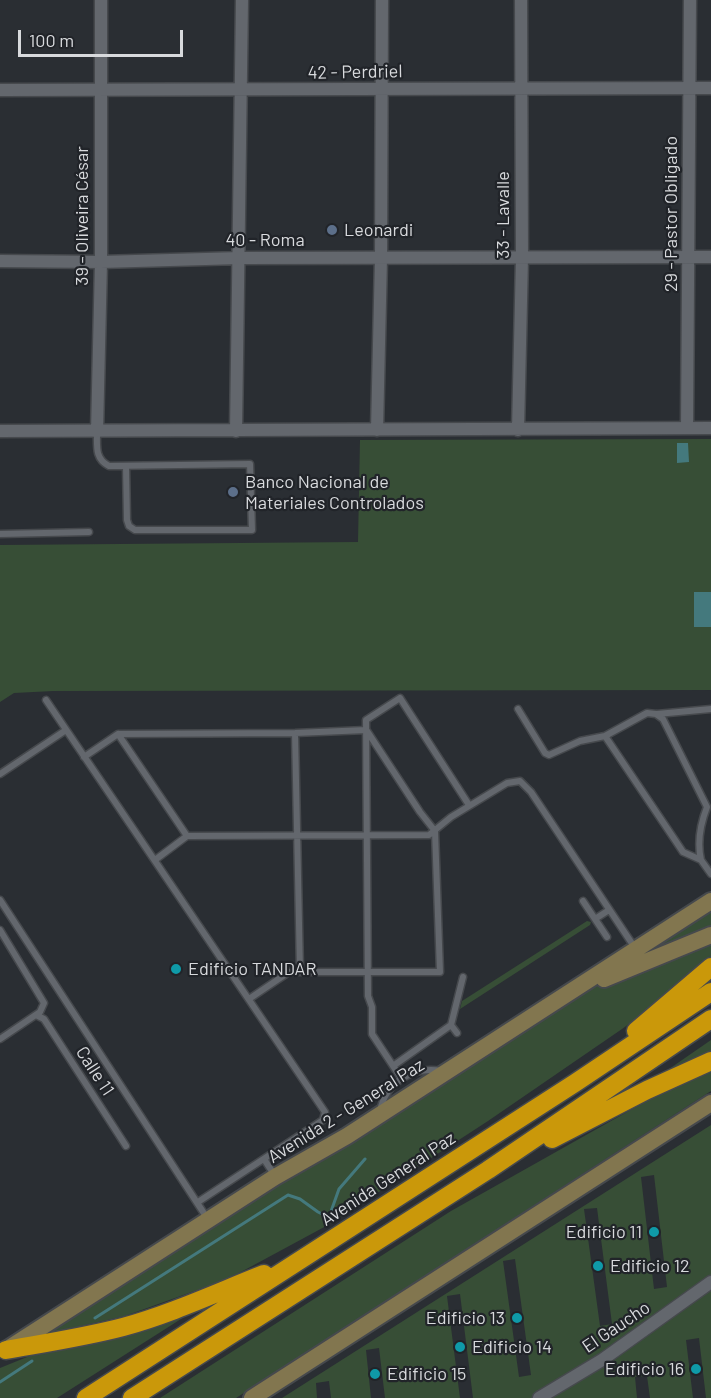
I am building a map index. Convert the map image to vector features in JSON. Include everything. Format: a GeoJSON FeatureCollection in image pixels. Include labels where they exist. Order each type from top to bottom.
{"type":"FeatureCollection","features":[{"type":"Feature","properties":{"kind":"highway"},"geometry":{"type":"LineString","coordinates":[[575,1083],[711,967]]}},
{"type":"Feature","properties":{"kind":"highway","name":"Avenida General Paz"},"geometry":{"type":"LineString","coordinates":[[86,1398],[575,1083],[711,992]]}},
{"type":"Feature","properties":{"kind":"highway"},"geometry":{"type":"LineString","coordinates":[[132,1398],[488,1170],[711,1019]]}},
{"type":"Feature","properties":{"kind":"highway"},"geometry":{"type":"LineString","coordinates":[[488,1170],[647,1090],[711,1061]]}},
{"type":"Feature","properties":{"kind":"highway"},"geometry":{"type":"LineString","coordinates":[[3,1352],[125,1326],[178,1308],[305,1257]]}},
{"type":"Feature","properties":{"kind":"street","name":"39 - Oliveira César"},"geometry":{"type":"LineString","coordinates":[[98,432],[101,262],[101,0]]}},
{"type":"Feature","properties":{"kind":"street"},"geometry":{"type":"LineString","coordinates":[[236,431],[242,0]]}},
{"type":"Feature","properties":{"kind":"street"},"geometry":{"type":"LineString","coordinates":[[377,430],[381,258],[382,0]]}},
{"type":"Feature","properties":{"kind":"street","name":"33 - Lavalle"},"geometry":{"type":"LineString","coordinates":[[518,430],[522,258],[521,0]]}},
{"type":"Feature","properties":{"kind":"street","name":"29 - Pastor Obligado"},"geometry":{"type":"LineString","coordinates":[[687,428],[690,257],[690,0]]}},
{"type":"Feature","properties":{"kind":"street","name":"42 - Perdriel"},"geometry":{"type":"LineString","coordinates":[[0,90],[711,88]]}},
{"type":"Feature","properties":{"kind":"street","name":"40 - Roma"},"geometry":{"type":"LineString","coordinates":[[0,261],[711,257]]}},
{"type":"Feature","properties":{"kind":"street"},"geometry":{"type":"LineString","coordinates":[[0,431],[711,428]]}},
{"type":"Feature","properties":{"kind":"street","name":"Avenida 2 - General Paz"},"geometry":{"type":"LineString","coordinates":[[3,1352],[275,1177],[378,1116],[711,901]]}},
{"type":"Feature","properties":{"kind":"street"},"geometry":{"type":"LineString","coordinates":[[562,996],[711,935]]}},
{"type":"Feature","properties":{"kind":"street"},"geometry":{"type":"LineString","coordinates":[[252,1398],[711,1103]]}},
{"type":"Feature","properties":{"kind":"street","name":"El Gaucho"},"geometry":{"type":"LineString","coordinates":[[539,1398],[610,1354],[711,1282]]}},
{"type":"Feature","properties":{"kind":"lane"},"geometry":{"type":"LineString","coordinates":[[98,432],[98,455],[101,462],[109,466],[250,464],[252,530],[135,530],[129,526],[127,520],[126,466]]}},
{"type":"Feature","properties":{"kind":"lane"},"geometry":{"type":"LineString","coordinates":[[0,534],[89,532]]}},
{"type":"Feature","properties":{"kind":"lane"},"geometry":{"type":"LineString","coordinates":[[401,1078],[372,1034],[372,1007],[368,996],[366,720],[400,698],[469,805]]}},
{"type":"Feature","properties":{"kind":"lane"},"geometry":{"type":"LineString","coordinates":[[46,700],[325,1112],[323,1120],[198,1202]]}},
{"type":"Feature","properties":{"kind":"lane"},"geometry":{"type":"LineString","coordinates":[[518,709],[545,753],[549,755],[580,741],[605,736],[647,712],[656,714],[711,709]]}},
{"type":"Feature","properties":{"kind":"lane"},"geometry":{"type":"LineString","coordinates":[[656,714],[663,719],[706,807],[700,824],[699,850],[701,860],[711,874]]}},
{"type":"Feature","properties":{"kind":"lane"},"geometry":{"type":"LineString","coordinates":[[0,774],[66,730]]}},
{"type":"Feature","properties":{"kind":"lane"},"geometry":{"type":"LineString","coordinates":[[84,757],[118,734],[295,733],[366,730]]}},
{"type":"Feature","properties":{"kind":"lane"},"geometry":{"type":"LineString","coordinates":[[249,999],[289,972],[440,972],[435,831],[366,730]]}},
{"type":"Feature","properties":{"kind":"lane"},"geometry":{"type":"LineString","coordinates":[[295,733],[300,972]]}},
{"type":"Feature","properties":{"kind":"lane"},"geometry":{"type":"LineString","coordinates":[[118,734],[187,836]]}},
{"type":"Feature","properties":{"kind":"lane"},"geometry":{"type":"LineString","coordinates":[[605,736],[683,852],[701,860]]}},
{"type":"Feature","properties":{"kind":"lane"},"geometry":{"type":"LineString","coordinates":[[155,860],[187,836],[429,835],[469,805],[507,783],[520,781],[526,785],[636,949]]}},
{"type":"Feature","properties":{"kind":"lane"},"geometry":{"type":"LineString","coordinates":[[0,900],[208,1220]]}},
{"type":"Feature","properties":{"kind":"lane"},"geometry":{"type":"LineString","coordinates":[[583,901],[607,937]]}},
{"type":"Feature","properties":{"kind":"lane"},"geometry":{"type":"LineString","coordinates":[[595,919],[609,909]]}},
{"type":"Feature","properties":{"kind":"lane"},"geometry":{"type":"LineString","coordinates":[[0,930],[42,998],[43,1008],[0,1039]]}},
{"type":"Feature","properties":{"kind":"lane"},"geometry":{"type":"LineString","coordinates":[[393,1066],[452,1025],[463,977]]}},
{"type":"Feature","properties":{"kind":"lane","name":"Calle 11"},"geometry":{"type":"LineString","coordinates":[[36,1015],[44,1019],[126,1146]]}},
{"type":"Feature","properties":{"kind":"lane"},"geometry":{"type":"LineString","coordinates":[[452,1025],[457,1033]]}},
{"type":"Feature","properties":{"kind":"lane"},"geometry":{"type":"LineString","coordinates":[[378,1116],[386,1094],[401,1078],[423,1070],[446,1072]]}},
{"type":"Feature","properties":{"kind":"lane"},"geometry":{"type":"LineString","coordinates":[[264,1159],[275,1177]]}},
{"type":"Feature","properties":{"kind":"green space"},"geometry":{"type":"Polygon","coordinates":[[[711,439],[711,690],[53,691],[14,693],[0,702],[0,545],[358,542],[360,440],[711,439]]]}},
{"type":"Feature","properties":{"kind":"green space"},"geometry":{"type":"Polygon","coordinates":[[[711,907],[711,928],[647,957],[644,952],[711,907]]]}},
{"type":"Feature","properties":{"kind":"green space"},"geometry":{"type":"Polygon","coordinates":[[[587,921],[591,922],[590,925],[460,1009],[462,1001],[587,921]]]}},
{"type":"Feature","properties":{"kind":"green space"},"geometry":{"type":"Polygon","coordinates":[[[711,941],[711,959],[652,1007],[488,1121],[328,1225],[228,1279],[125,1316],[46,1334],[566,1000],[711,941]]]}},
{"type":"Feature","properties":{"kind":"green space"},"geometry":{"type":"Polygon","coordinates":[[[711,1040],[711,1054],[671,1071],[669,1069],[711,1040]]]}},
{"type":"Feature","properties":{"kind":"green space"},"geometry":{"type":"Polygon","coordinates":[[[711,1071],[711,1091],[236,1398],[160,1398],[451,1211],[650,1099],[711,1071]]]}},
{"type":"Feature","properties":{"kind":"green space"},"geometry":{"type":"Polygon","coordinates":[[[711,1125],[711,1398],[706,1398],[699,1338],[686,1340],[693,1398],[650,1398],[647,1376],[635,1377],[637,1398],[473,1398],[460,1294],[447,1296],[460,1398],[385,1398],[379,1348],[366,1350],[371,1398],[331,1398],[329,1381],[316,1383],[317,1398],[282,1398],[711,1125]],[[654,1175],[641,1177],[654,1289],[667,1287],[654,1175]],[[597,1208],[584,1209],[600,1326],[612,1324],[597,1208]],[[515,1259],[503,1261],[519,1377],[531,1375],[515,1259]]]}},
{"type":"Feature","properties":{"kind":"green space"},"geometry":{"type":"Polygon","coordinates":[[[192,1312],[57,1398],[0,1398],[0,1368],[32,1355],[192,1312]]]}},
{"type":"Feature","properties":{"kind":"water"},"geometry":{"type":"Polygon","coordinates":[[[677,443],[688,443],[689,462],[677,463],[677,443]]]}},
{"type":"Feature","properties":{"kind":"water"},"geometry":{"type":"Polygon","coordinates":[[[694,592],[711,592],[711,627],[694,627],[694,592]]]}},
{"type":"Feature","properties":{"kind":"waterway"},"geometry":{"type":"LineString","coordinates":[[329,1217],[339,1189],[365,1159]]}},
{"type":"Feature","properties":{"kind":"waterway"},"geometry":{"type":"LineString","coordinates":[[95,1318],[288,1195],[300,1199],[332,1219]]}},
{"type":"Feature","properties":{"kind":"waterway"},"geometry":{"type":"LineString","coordinates":[[0,1382],[32,1361]]}},
{"type":"Feature","properties":{"kind":"place","name":"Leonardi"},"geometry":{"type":"Point","coordinates":[332,230]}},
{"type":"Feature","properties":{"kind":"place","name":"Banco Nacional de Materiales Controlados"},"geometry":{"type":"Point","coordinates":[233,492]}},
{"type":"Feature","properties":{"kind":"place","name":"Edificio TANDAR"},"geometry":{"type":"Point","coordinates":[176,969]}},
{"type":"Feature","properties":{"kind":"place","name":"Edificio 11"},"geometry":{"type":"Point","coordinates":[654,1232]}},
{"type":"Feature","properties":{"kind":"place","name":"Edificio 12"},"geometry":{"type":"Point","coordinates":[598,1266]}},
{"type":"Feature","properties":{"kind":"place","name":"Edificio 13"},"geometry":{"type":"Point","coordinates":[517,1318]}},
{"type":"Feature","properties":{"kind":"place","name":"Edificio 14"},"geometry":{"type":"Point","coordinates":[460,1347]}},
{"type":"Feature","properties":{"kind":"place","name":"Edificio 16"},"geometry":{"type":"Point","coordinates":[696,1369]}},
{"type":"Feature","properties":{"kind":"place","name":"Edificio 15"},"geometry":{"type":"Point","coordinates":[375,1374]}}]}
